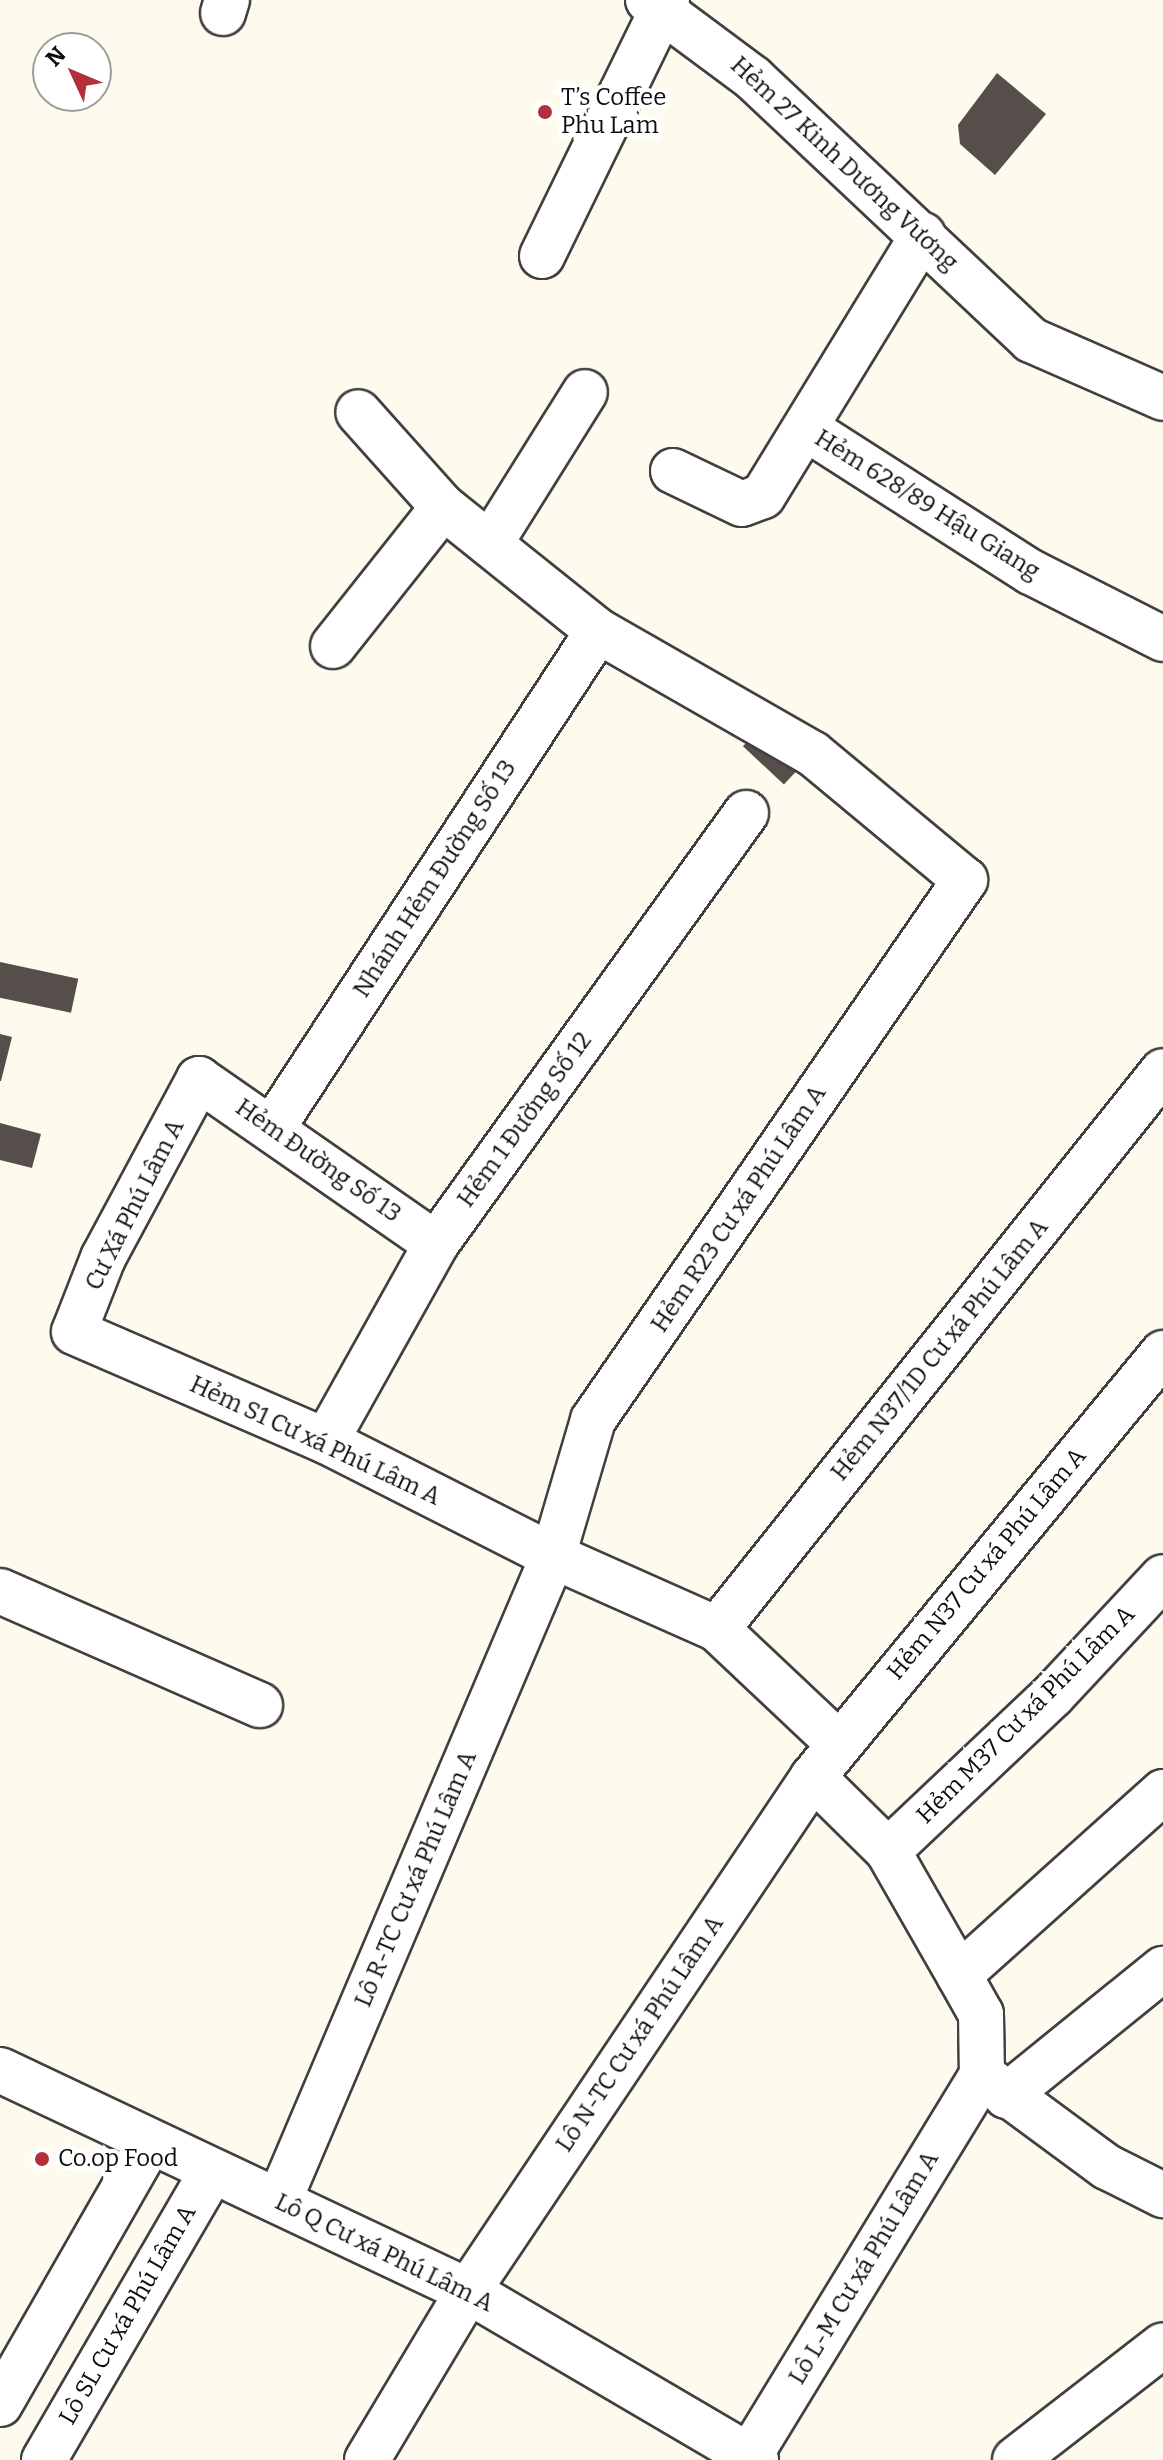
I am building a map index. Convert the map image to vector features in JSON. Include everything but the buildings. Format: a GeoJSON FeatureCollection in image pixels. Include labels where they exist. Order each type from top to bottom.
{"type":"FeatureCollection","features":[{"type":"Feature","properties":{"kind":"street","name":"Hẻm 27 Kinh Dương Vương"},"geometry":{"type":"LineString","coordinates":[[660,2],[923,235],[1031,340],[1163,398]]}},
{"type":"Feature","properties":{"kind":"street"},"geometry":{"type":"LineString","coordinates":[[542,256],[660,2]]}},
{"type":"Feature","properties":{"kind":"street","name":"Hẻm 628/89 Hậu Giang"},"geometry":{"type":"LineString","coordinates":[[923,235],[807,429],[1031,572],[1163,639]]}},
{"type":"Feature","properties":{"kind":"street"},"geometry":{"type":"LineString","coordinates":[[490,544],[585,392]]}},
{"type":"Feature","properties":{"kind":"street"},"geometry":{"type":"LineString","coordinates":[[358,412],[443,507],[598,631]]}},
{"type":"Feature","properties":{"kind":"street"},"geometry":{"type":"LineString","coordinates":[[673,471],[742,504],[755,503],[807,429]]}},
{"type":"Feature","properties":{"kind":"street"},"geometry":{"type":"LineString","coordinates":[[333,646],[443,507]]}},
{"type":"Feature","properties":{"kind":"street","name":"Hẻm R23 Cư xá Phú Lâm A"},"geometry":{"type":"LineString","coordinates":[[553,1556],[593,1420],[965,880],[813,754],[598,631]]}},
{"type":"Feature","properties":{"kind":"street","name":"Nhánh Hẻm Đường Số 13"},"geometry":{"type":"LineString","coordinates":[[273,1127],[598,631]]}},
{"type":"Feature","properties":{"kind":"street","name":"Hẻm 1 Đường Số 12"},"geometry":{"type":"LineString","coordinates":[[326,1441],[436,1244],[746,813]]}},
{"type":"Feature","properties":{"kind":"street","name":"Hẻm N37/1D Cư xá Phú Lâm A"},"geometry":{"type":"LineString","coordinates":[[717,1629],[1163,1071]]}},
{"type":"Feature","properties":{"kind":"street","name":"Hẻm Đường Số 13"},"geometry":{"type":"LineString","coordinates":[[199,1079],[273,1127],[436,1244]]}},
{"type":"Feature","properties":{"kind":"street","name":"Cư Xá Phú Lâm A"},"geometry":{"type":"LineString","coordinates":[[74,1332],[103,1258],[199,1079]]}},
{"type":"Feature","properties":{"kind":"street","name":"Hẻm S1 Cư xá Phú Lâm A"},"geometry":{"type":"LineString","coordinates":[[74,1332],[326,1441],[553,1556],[717,1629],[825,1760],[888,1851],[981,2014],[994,2086]]}},
{"type":"Feature","properties":{"kind":"street","name":"Hẻm N37 Cư xá Phú Lâm A"},"geometry":{"type":"LineString","coordinates":[[825,1760],[1163,1353]]}},
{"type":"Feature","properties":{"kind":"street","name":"Lô R-TC Cư xá Phú Lâm A"},"geometry":{"type":"LineString","coordinates":[[279,2201],[553,1556]]}},
{"type":"Feature","properties":{"kind":"street","name":"Hẻm M37 Cư xá Phú Lâm A"},"geometry":{"type":"LineString","coordinates":[[888,1851],[1053,1695],[1163,1577]]}},
{"type":"Feature","properties":{"kind":"street"},"geometry":{"type":"LineString","coordinates":[[0,1591],[260,1705]]}},
{"type":"Feature","properties":{"kind":"street","name":"Lô N-TC Cư xá Phú Lâm A"},"geometry":{"type":"LineString","coordinates":[[367,2460],[468,2291],[825,1760]]}},
{"type":"Feature","properties":{"kind":"street"},"geometry":{"type":"LineString","coordinates":[[959,1975],[1163,1792]]}},
{"type":"Feature","properties":{"kind":"street"},"geometry":{"type":"LineString","coordinates":[[1163,1969],[994,2086],[1107,2167],[1163,2195]]}},
{"type":"Feature","properties":{"kind":"street","name":"Lô Q Cư xá Phú Lâm A"},"geometry":{"type":"LineString","coordinates":[[0,2070],[468,2291],[751,2459]]}},
{"type":"Feature","properties":{"kind":"street","name":"Lô L-M Cư xá Phú Lâm A"},"geometry":{"type":"LineString","coordinates":[[751,2459],[994,2086]]}},
{"type":"Feature","properties":{"kind":"street"},"geometry":{"type":"LineString","coordinates":[[0,2404],[150,2142]]}},
{"type":"Feature","properties":{"kind":"street","name":"Lô SL Cư xá Phú Lâm A"},"geometry":{"type":"LineString","coordinates":[[44,2460],[212,2171]]}},
{"type":"Feature","properties":{"kind":"street"},"geometry":{"type":"LineString","coordinates":[[1015,2460],[1163,2345]]}},
{"type":"Feature","properties":{"kind":"place","name":"T’s Coffee Phu Lam"},"geometry":{"type":"Point","coordinates":[545,112]}},
{"type":"Feature","properties":{"kind":"place","name":"Co.op Food"},"geometry":{"type":"Point","coordinates":[42,2159]}}]}
